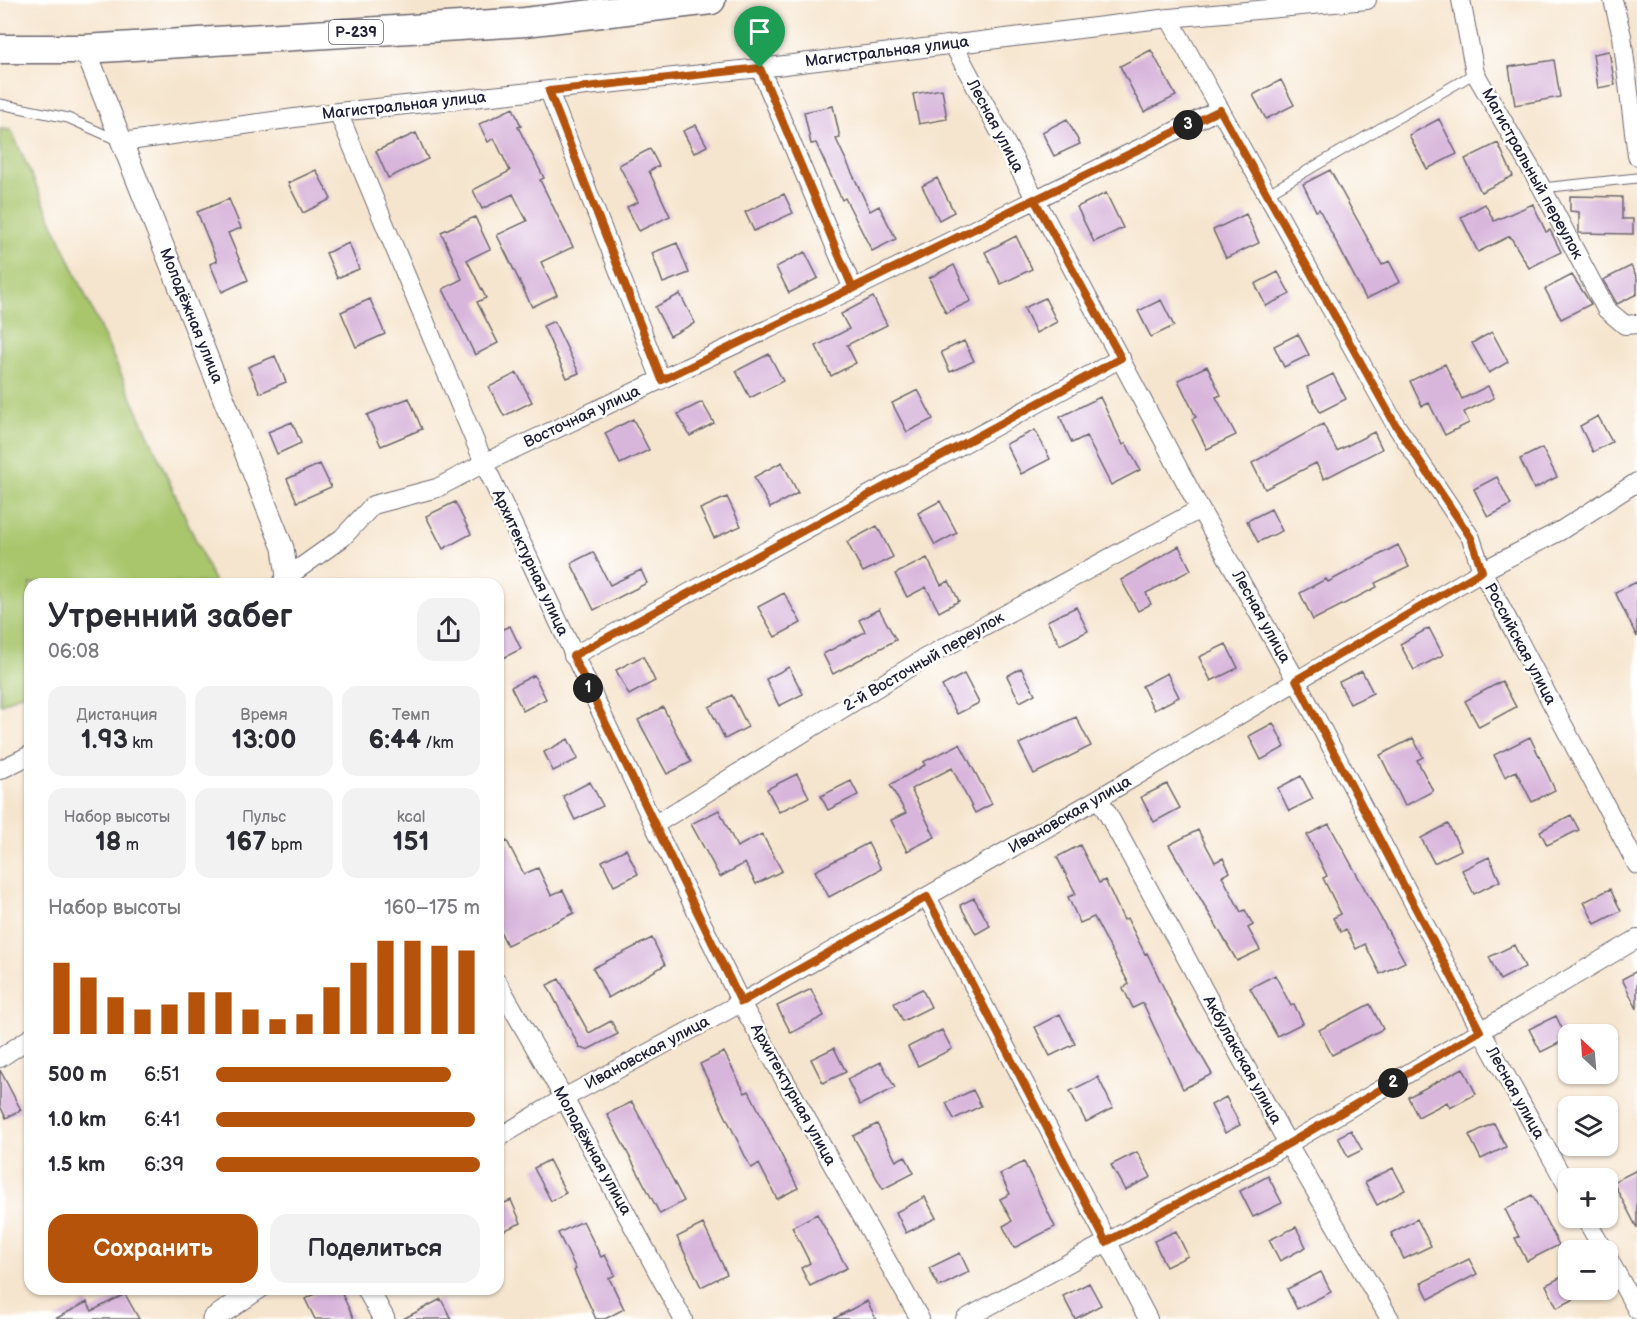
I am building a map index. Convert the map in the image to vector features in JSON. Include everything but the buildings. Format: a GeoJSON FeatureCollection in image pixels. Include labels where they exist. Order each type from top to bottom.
{"type":"FeatureCollection","features":[{"type":"Feature","properties":{"kind":"highway","name":"Р-239"},"geometry":{"type":"LineString","coordinates":[[0,49],[85,49],[525,22],[711,0]]}},
{"type":"Feature","properties":{"kind":"street","name":"Магистральная улица"},"geometry":{"type":"LineString","coordinates":[[122,142],[338,112],[760,68],[1169,18],[1367,0]]}},
{"type":"Feature","properties":{"kind":"street","name":"Магистральный переулок"},"geometry":{"type":"LineString","coordinates":[[1461,0],[1474,73],[1542,188],[1606,309],[1625,325],[1637,324]]}},
{"type":"Feature","properties":{"kind":"street"},"geometry":{"type":"LineString","coordinates":[[1613,0],[1622,36],[1637,156]]}},
{"type":"Feature","properties":{"kind":"street","name":"Российская улица"},"geometry":{"type":"LineString","coordinates":[[1169,18],[1395,424],[1471,538],[1482,571],[1637,865]]}},
{"type":"Feature","properties":{"kind":"street","name":"Лесная улица"},"geometry":{"type":"LineString","coordinates":[[952,44],[1200,508],[1296,680],[1480,1031],[1558,1169]]}},
{"type":"Feature","properties":{"kind":"street","name":"Молодёжная улица"},"geometry":{"type":"LineString","coordinates":[[85,49],[283,548],[288,578]]}},
{"type":"Feature","properties":{"kind":"street"},"geometry":{"type":"LineString","coordinates":[[760,68],[853,289]]}},
{"type":"Feature","properties":{"kind":"street"},"geometry":{"type":"LineString","coordinates":[[549,91],[662,380]]}},
{"type":"Feature","properties":{"kind":"street","name":"Восточная улица"},"geometry":{"type":"LineString","coordinates":[[292,578],[342,538],[373,505],[437,488],[484,463],[853,289],[1220,110]]}},
{"type":"Feature","properties":{"kind":"street","name":"Архитектурная улица"},"geometry":{"type":"LineString","coordinates":[[338,112],[484,463],[654,825],[741,1002],[920,1319]]}},
{"type":"Feature","properties":{"kind":"street"},"geometry":{"type":"LineString","coordinates":[[573,656],[1121,358]]}},
{"type":"Feature","properties":{"kind":"street","name":"Ивановская улица"},"geometry":{"type":"LineString","coordinates":[[504,1134],[564,1098],[741,1002],[1099,798],[1482,571],[1560,531],[1637,482]]}},
{"type":"Feature","properties":{"kind":"street","name":"2-й Восточный переулок"},"geometry":{"type":"LineString","coordinates":[[654,825],[923,659],[1200,508]]}},
{"type":"Feature","properties":{"kind":"street"},"geometry":{"type":"LineString","coordinates":[[0,770],[24,758]]}},
{"type":"Feature","properties":{"kind":"street","name":"Акбулакская улица"},"geometry":{"type":"LineString","coordinates":[[1099,798],[1288,1144],[1390,1319]]}},
{"type":"Feature","properties":{"kind":"street"},"geometry":{"type":"LineString","coordinates":[[927,897],[1148,1319]]}},
{"type":"Feature","properties":{"kind":"street"},"geometry":{"type":"LineString","coordinates":[[965,1319],[1288,1144],[1637,939]]}},
{"type":"Feature","properties":{"kind":"street","name":"Молодёжная улица"},"geometry":{"type":"LineString","coordinates":[[504,993],[564,1098],[683,1319]]}},
{"type":"Feature","properties":{"kind":"street"},"geometry":{"type":"LineString","coordinates":[[0,1058],[24,1042]]}},
{"type":"Feature","properties":{"kind":"street"},"geometry":{"type":"LineString","coordinates":[[1618,1276],[1637,1310]]}},
{"type":"Feature","properties":{"kind":"street"},"geometry":{"type":"LineString","coordinates":[[213,1319],[249,1295]]}},
{"type":"Feature","properties":{"kind":"street"},"geometry":{"type":"LineString","coordinates":[[371,1295],[384,1319]]}},
{"type":"Feature","properties":{"kind":"lane"},"geometry":{"type":"LineString","coordinates":[[1267,194],[1474,73]]}},
{"type":"Feature","properties":{"kind":"lane"},"geometry":{"type":"LineString","coordinates":[[0,104],[68,118],[122,142]]}},
{"type":"Feature","properties":{"kind":"lane"},"geometry":{"type":"LineString","coordinates":[[1542,188],[1637,178]]}},
{"type":"Feature","properties":{"kind":"green space"},"geometry":{"type":"Polygon","coordinates":[[[0,129],[11,130],[213,578],[24,578],[24,692],[0,705],[0,129]]]}},
{"type":"Feature","properties":{"kind":"route"},"geometry":{"type":"LineString","coordinates":[[760,68],[549,91],[662,380],[853,289],[1034,199],[1220,110],[1395,424],[1471,538],[1482,571],[1296,680],[1480,1031],[1288,1144],[1106,1242],[927,897],[741,1002],[573,656],[1121,358],[1034,199],[974,229],[853,289],[760,68]]}}]}
